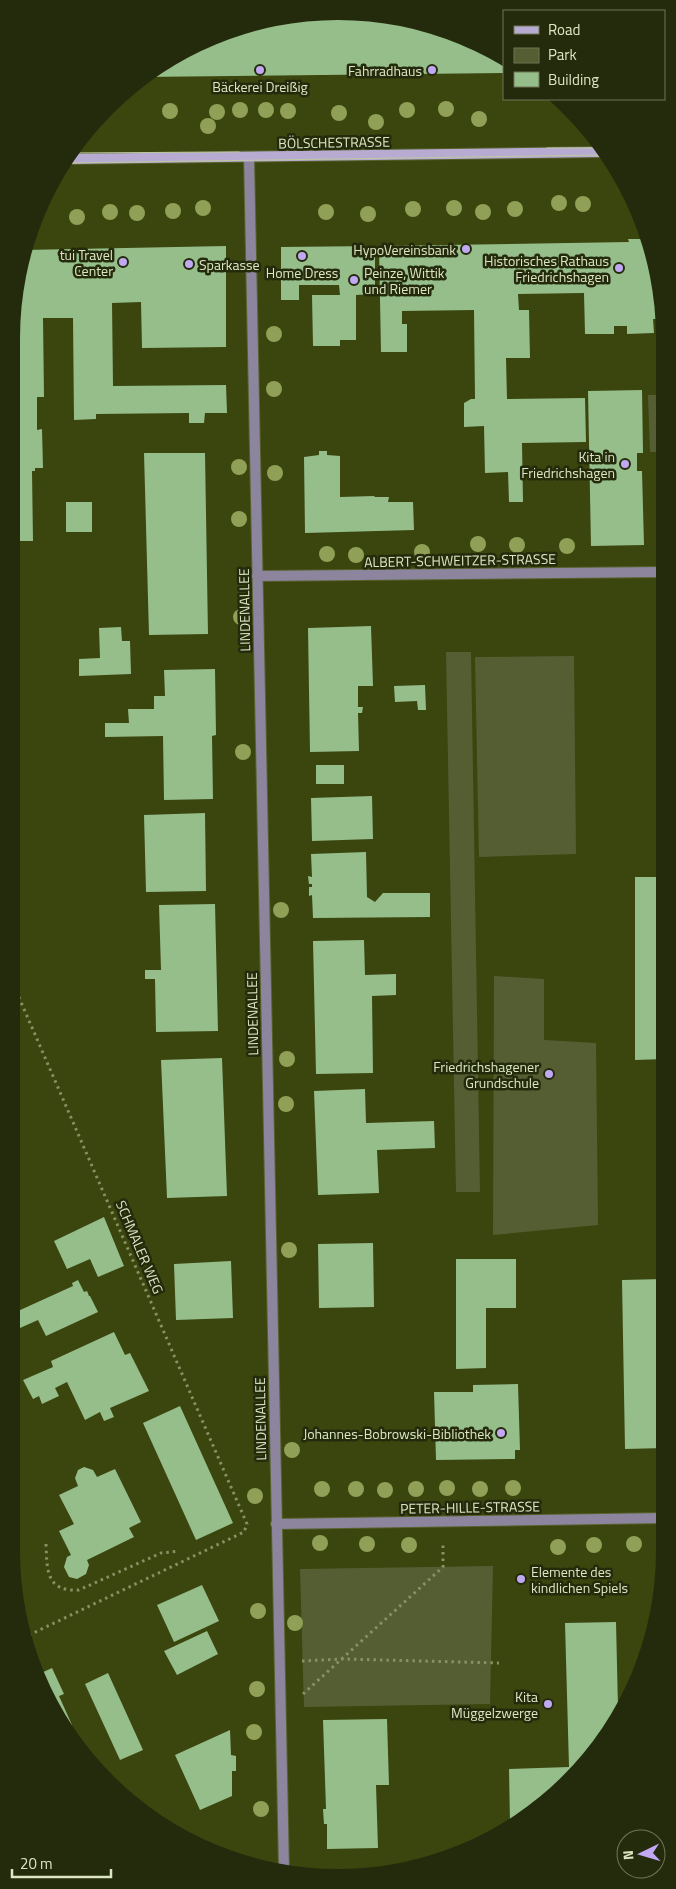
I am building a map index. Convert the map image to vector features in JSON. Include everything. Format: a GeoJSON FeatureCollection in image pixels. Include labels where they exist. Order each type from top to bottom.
{"type":"FeatureCollection","features":[{"type":"Feature","properties":{"kind":"street","name":"BÖLSCHESTRASSE"},"geometry":{"type":"LineString","coordinates":[[75,159],[596,152]]}},
{"type":"Feature","properties":{"kind":"street","name":"LINDENALLEE"},"geometry":{"type":"LineString","coordinates":[[249,157],[284,1864]]}},
{"type":"Feature","properties":{"kind":"street","name":"ALBERT-SCHWEITZER-STRASSE"},"geometry":{"type":"LineString","coordinates":[[257,576],[656,572]]}},
{"type":"Feature","properties":{"kind":"street","name":"PETER-HILLE-STRASSE"},"geometry":{"type":"LineString","coordinates":[[276,1524],[656,1518]]}},
{"type":"Feature","properties":{"kind":"path","name":"SCHMALER WEG"},"geometry":{"type":"LineString","coordinates":[[20,1000],[248,1524],[244,1532],[31,1634]]}},
{"type":"Feature","properties":{"kind":"path"},"geometry":{"type":"LineString","coordinates":[[280,1697],[304,1694],[443,1567],[444,1522]]}},
{"type":"Feature","properties":{"kind":"path"},"geometry":{"type":"LineString","coordinates":[[46,1544],[50,1578],[67,1591],[80,1590],[161,1553],[179,1551]]}},
{"type":"Feature","properties":{"kind":"path"},"geometry":{"type":"LineString","coordinates":[[279,1662],[342,1660],[499,1663]]}},
{"type":"Feature","properties":{"kind":"green space"},"geometry":{"type":"Polygon","coordinates":[[[648,395],[656,395],[656,452],[650,452],[648,395]]]}},
{"type":"Feature","properties":{"kind":"green space"},"geometry":{"type":"Polygon","coordinates":[[[446,652],[471,652],[480,1192],[456,1192],[446,652]]]}},
{"type":"Feature","properties":{"kind":"green space"},"geometry":{"type":"Polygon","coordinates":[[[574,656],[576,854],[479,857],[475,657],[574,656]]]}},
{"type":"Feature","properties":{"kind":"green space"},"geometry":{"type":"Polygon","coordinates":[[[494,976],[544,979],[544,1040],[596,1043],[598,1225],[493,1235],[494,976]]]}},
{"type":"Feature","properties":{"kind":"green space"},"geometry":{"type":"Polygon","coordinates":[[[493,1566],[490,1704],[304,1707],[300,1569],[493,1566]]]}},
{"type":"Feature","properties":{"kind":"building"},"geometry":{"type":"Polygon","coordinates":[[[338,20],[400,26],[440,37],[460,44],[497,63],[503,67],[503,73],[157,77],[197,53],[236,37],[276,26],[338,20]]]}},
{"type":"Feature","properties":{"kind":"building"},"geometry":{"type":"Polygon","coordinates":[[[628,239],[640,239],[645,256],[653,296],[654,333],[627,334],[627,326],[614,326],[614,334],[585,334],[584,293],[518,294],[519,310],[529,310],[530,358],[506,358],[507,399],[585,398],[586,442],[522,443],[523,502],[509,502],[508,472],[485,473],[484,426],[464,427],[464,403],[475,399],[474,310],[402,311],[402,324],[407,324],[407,352],[381,352],[379,246],[629,242],[628,239]]]}},
{"type":"Feature","properties":{"kind":"building"},"geometry":{"type":"Polygon","coordinates":[[[226,246],[226,347],[142,348],[141,302],[112,303],[113,386],[226,385],[227,413],[205,413],[204,423],[189,423],[189,413],[96,414],[96,419],[74,420],[73,318],[43,318],[44,397],[37,397],[37,430],[42,429],[43,468],[35,468],[35,471],[32,471],[33,541],[20,541],[20,338],[23,296],[33,250],[226,246]]]}},
{"type":"Feature","properties":{"kind":"building"},"geometry":{"type":"Polygon","coordinates":[[[375,246],[375,294],[356,295],[356,340],[340,340],[340,346],[313,346],[312,295],[340,295],[339,285],[299,285],[299,300],[281,300],[281,247],[375,246]]]}},
{"type":"Feature","properties":{"kind":"building","name":"Kita in Friedrichshagen"},"geometry":{"type":"Polygon","coordinates":[[[642,390],[643,453],[637,453],[637,471],[642,471],[644,545],[591,546],[588,391],[642,390]]]}},
{"type":"Feature","properties":{"kind":"building"},"geometry":{"type":"Polygon","coordinates":[[[319,451],[327,451],[327,455],[340,456],[340,497],[389,497],[388,502],[413,502],[414,530],[305,533],[304,457],[319,455],[319,451]]]}},
{"type":"Feature","properties":{"kind":"building"},"geometry":{"type":"Polygon","coordinates":[[[144,453],[205,453],[208,634],[149,635],[144,453]]]}},
{"type":"Feature","properties":{"kind":"building"},"geometry":{"type":"Polygon","coordinates":[[[66,502],[92,502],[92,532],[66,532],[66,502]]]}},
{"type":"Feature","properties":{"kind":"building"},"geometry":{"type":"Polygon","coordinates":[[[371,626],[373,686],[358,686],[358,707],[363,707],[362,713],[358,713],[359,751],[310,752],[308,628],[371,626]]]}},
{"type":"Feature","properties":{"kind":"building"},"geometry":{"type":"Polygon","coordinates":[[[121,627],[122,641],[130,641],[131,674],[79,676],[79,659],[100,658],[99,628],[121,627]]]}},
{"type":"Feature","properties":{"kind":"building"},"geometry":{"type":"Polygon","coordinates":[[[215,669],[216,735],[212,736],[213,799],[164,800],[163,736],[105,737],[105,723],[129,723],[128,709],[154,709],[154,696],[165,696],[164,670],[215,669]]]}},
{"type":"Feature","properties":{"kind":"building"},"geometry":{"type":"Polygon","coordinates":[[[425,685],[426,710],[418,710],[417,701],[395,702],[394,686],[425,685]]]}},
{"type":"Feature","properties":{"kind":"building"},"geometry":{"type":"Polygon","coordinates":[[[316,765],[344,765],[344,784],[316,784],[316,765]]]}},
{"type":"Feature","properties":{"kind":"building"},"geometry":{"type":"Polygon","coordinates":[[[372,796],[373,839],[312,841],[311,798],[372,796]]]}},
{"type":"Feature","properties":{"kind":"building"},"geometry":{"type":"Polygon","coordinates":[[[205,813],[206,891],[146,892],[144,815],[205,813]]]}},
{"type":"Feature","properties":{"kind":"building"},"geometry":{"type":"Polygon","coordinates":[[[366,852],[367,897],[375,902],[383,893],[430,893],[430,917],[313,918],[312,895],[309,896],[309,887],[312,887],[312,884],[309,884],[308,876],[312,877],[311,854],[366,852]]]}},
{"type":"Feature","properties":{"kind":"building"},"geometry":{"type":"Polygon","coordinates":[[[635,877],[656,877],[656,1059],[635,1060],[635,877]]]}},
{"type":"Feature","properties":{"kind":"building"},"geometry":{"type":"Polygon","coordinates":[[[215,904],[218,1031],[156,1032],[155,979],[145,979],[145,970],[161,970],[159,905],[215,904]]]}},
{"type":"Feature","properties":{"kind":"building"},"geometry":{"type":"Polygon","coordinates":[[[364,940],[365,975],[396,974],[396,995],[372,996],[373,1073],[316,1074],[313,941],[364,940]]]}},
{"type":"Feature","properties":{"kind":"building"},"geometry":{"type":"Polygon","coordinates":[[[222,1058],[227,1196],[167,1198],[161,1060],[222,1058]]]}},
{"type":"Feature","properties":{"kind":"building"},"geometry":{"type":"Polygon","coordinates":[[[365,1089],[366,1123],[434,1121],[435,1148],[377,1150],[379,1193],[318,1195],[314,1091],[365,1089]]]}},
{"type":"Feature","properties":{"kind":"building"},"geometry":{"type":"Polygon","coordinates":[[[104,1217],[124,1266],[98,1277],[90,1259],[67,1269],[54,1241],[104,1217]]]}},
{"type":"Feature","properties":{"kind":"building"},"geometry":{"type":"Polygon","coordinates":[[[373,1243],[374,1307],[319,1308],[318,1244],[373,1243]]]}},
{"type":"Feature","properties":{"kind":"building"},"geometry":{"type":"Polygon","coordinates":[[[456,1259],[516,1259],[516,1308],[486,1308],[486,1368],[456,1369],[456,1259]]]}},
{"type":"Feature","properties":{"kind":"building"},"geometry":{"type":"Polygon","coordinates":[[[231,1261],[233,1318],[176,1320],[174,1264],[231,1261]]]}},
{"type":"Feature","properties":{"kind":"building"},"geometry":{"type":"Polygon","coordinates":[[[656,1279],[656,1448],[625,1449],[622,1280],[656,1279]]]}},
{"type":"Feature","properties":{"kind":"building"},"geometry":{"type":"Polygon","coordinates":[[[78,1280],[84,1292],[87,1291],[98,1312],[46,1336],[38,1320],[20,1328],[20,1310],[73,1286],[72,1283],[78,1280]]]}},
{"type":"Feature","properties":{"kind":"building"},"geometry":{"type":"Polygon","coordinates":[[[114,1332],[125,1355],[130,1353],[149,1391],[110,1408],[114,1417],[104,1421],[100,1412],[85,1420],[67,1382],[55,1388],[59,1396],[42,1404],[39,1396],[33,1399],[23,1380],[53,1367],[51,1361],[114,1332]]]}},
{"type":"Feature","properties":{"kind":"building"},"geometry":{"type":"Polygon","coordinates":[[[518,1384],[520,1450],[515,1450],[515,1459],[436,1460],[434,1392],[473,1392],[473,1385],[518,1384]]]}},
{"type":"Feature","properties":{"kind":"building"},"geometry":{"type":"Polygon","coordinates":[[[180,1406],[233,1523],[196,1540],[143,1423],[180,1406]]]}},
{"type":"Feature","properties":{"kind":"building"},"geometry":{"type":"Polygon","coordinates":[[[84,1467],[93,1470],[97,1477],[115,1469],[141,1522],[129,1528],[134,1537],[87,1560],[89,1565],[86,1574],[77,1579],[69,1577],[64,1567],[67,1557],[71,1555],[59,1531],[74,1524],[59,1495],[78,1486],[75,1478],[78,1470],[84,1467]]]}},
{"type":"Feature","properties":{"kind":"building"},"geometry":{"type":"Polygon","coordinates":[[[202,1585],[219,1621],[174,1642],[157,1605],[202,1585]]]}},
{"type":"Feature","properties":{"kind":"building"},"geometry":{"type":"Polygon","coordinates":[[[616,1622],[618,1701],[602,1728],[577,1761],[548,1790],[510,1818],[509,1769],[569,1767],[565,1623],[616,1622]]]}},
{"type":"Feature","properties":{"kind":"building"},"geometry":{"type":"Polygon","coordinates":[[[207,1631],[218,1654],[177,1675],[164,1651],[207,1631]]]}},
{"type":"Feature","properties":{"kind":"building"},"geometry":{"type":"Polygon","coordinates":[[[52,1668],[64,1694],[59,1696],[72,1724],[53,1692],[44,1672],[52,1668]]]}},
{"type":"Feature","properties":{"kind":"building"},"geometry":{"type":"Polygon","coordinates":[[[108,1673],[143,1750],[120,1760],[85,1684],[108,1673]]]}},
{"type":"Feature","properties":{"kind":"building"},"geometry":{"type":"Polygon","coordinates":[[[387,1719],[389,1785],[376,1785],[378,1848],[327,1849],[327,1824],[324,1824],[323,1809],[326,1809],[323,1720],[387,1719]]]}},
{"type":"Feature","properties":{"kind":"building"},"geometry":{"type":"Polygon","coordinates":[[[230,1730],[231,1755],[236,1756],[236,1771],[232,1771],[232,1796],[200,1810],[175,1755],[230,1730]]]}},
{"type":"Feature","properties":{"kind":"tram line"},"geometry":{"type":"LineString","coordinates":[[547,148],[593,148]]}},
{"type":"Feature","properties":{"kind":"tram line"},"geometry":{"type":"LineString","coordinates":[[80,153],[239,152]]}},
{"type":"Feature","properties":{"kind":"tram line"},"geometry":{"type":"LineString","coordinates":[[73,163],[598,155]]}},
{"type":"Feature","properties":{"kind":"place","name":"Bäckerei Dreißig"},"geometry":{"type":"Point","coordinates":[260,70]}},
{"type":"Feature","properties":{"kind":"place","name":"Fahrradhaus"},"geometry":{"type":"Point","coordinates":[432,70]}},
{"type":"Feature","properties":{"kind":"place","name":"HypoVereinsbank"},"geometry":{"type":"Point","coordinates":[466,249]}},
{"type":"Feature","properties":{"kind":"place","name":"Home Dress"},"geometry":{"type":"Point","coordinates":[302,256]}},
{"type":"Feature","properties":{"kind":"place","name":"tui Travel Center"},"geometry":{"type":"Point","coordinates":[123,262]}},
{"type":"Feature","properties":{"kind":"place","name":"Sparkasse"},"geometry":{"type":"Point","coordinates":[189,264]}},
{"type":"Feature","properties":{"kind":"place","name":"Historisches Rathaus Friedrichshagen"},"geometry":{"type":"Point","coordinates":[619,268]}},
{"type":"Feature","properties":{"kind":"place","name":"Peinze, Wittik und Riemer"},"geometry":{"type":"Point","coordinates":[354,280]}},
{"type":"Feature","properties":{"kind":"place","name":"Kita in Friedrichshagen"},"geometry":{"type":"Point","coordinates":[625,464]}},
{"type":"Feature","properties":{"kind":"place","name":"Friedrichshagener Grundschule"},"geometry":{"type":"Point","coordinates":[549,1074]}},
{"type":"Feature","properties":{"kind":"place","name":"Johannes-Bobrowski-Bibliothek"},"geometry":{"type":"Point","coordinates":[501,1433]}},
{"type":"Feature","properties":{"kind":"place","name":"Elemente des kindlichen Spiels"},"geometry":{"type":"Point","coordinates":[521,1579]}},
{"type":"Feature","properties":{"kind":"place","name":"Kita Müggelzwerge"},"geometry":{"type":"Point","coordinates":[548,1704]}}]}
